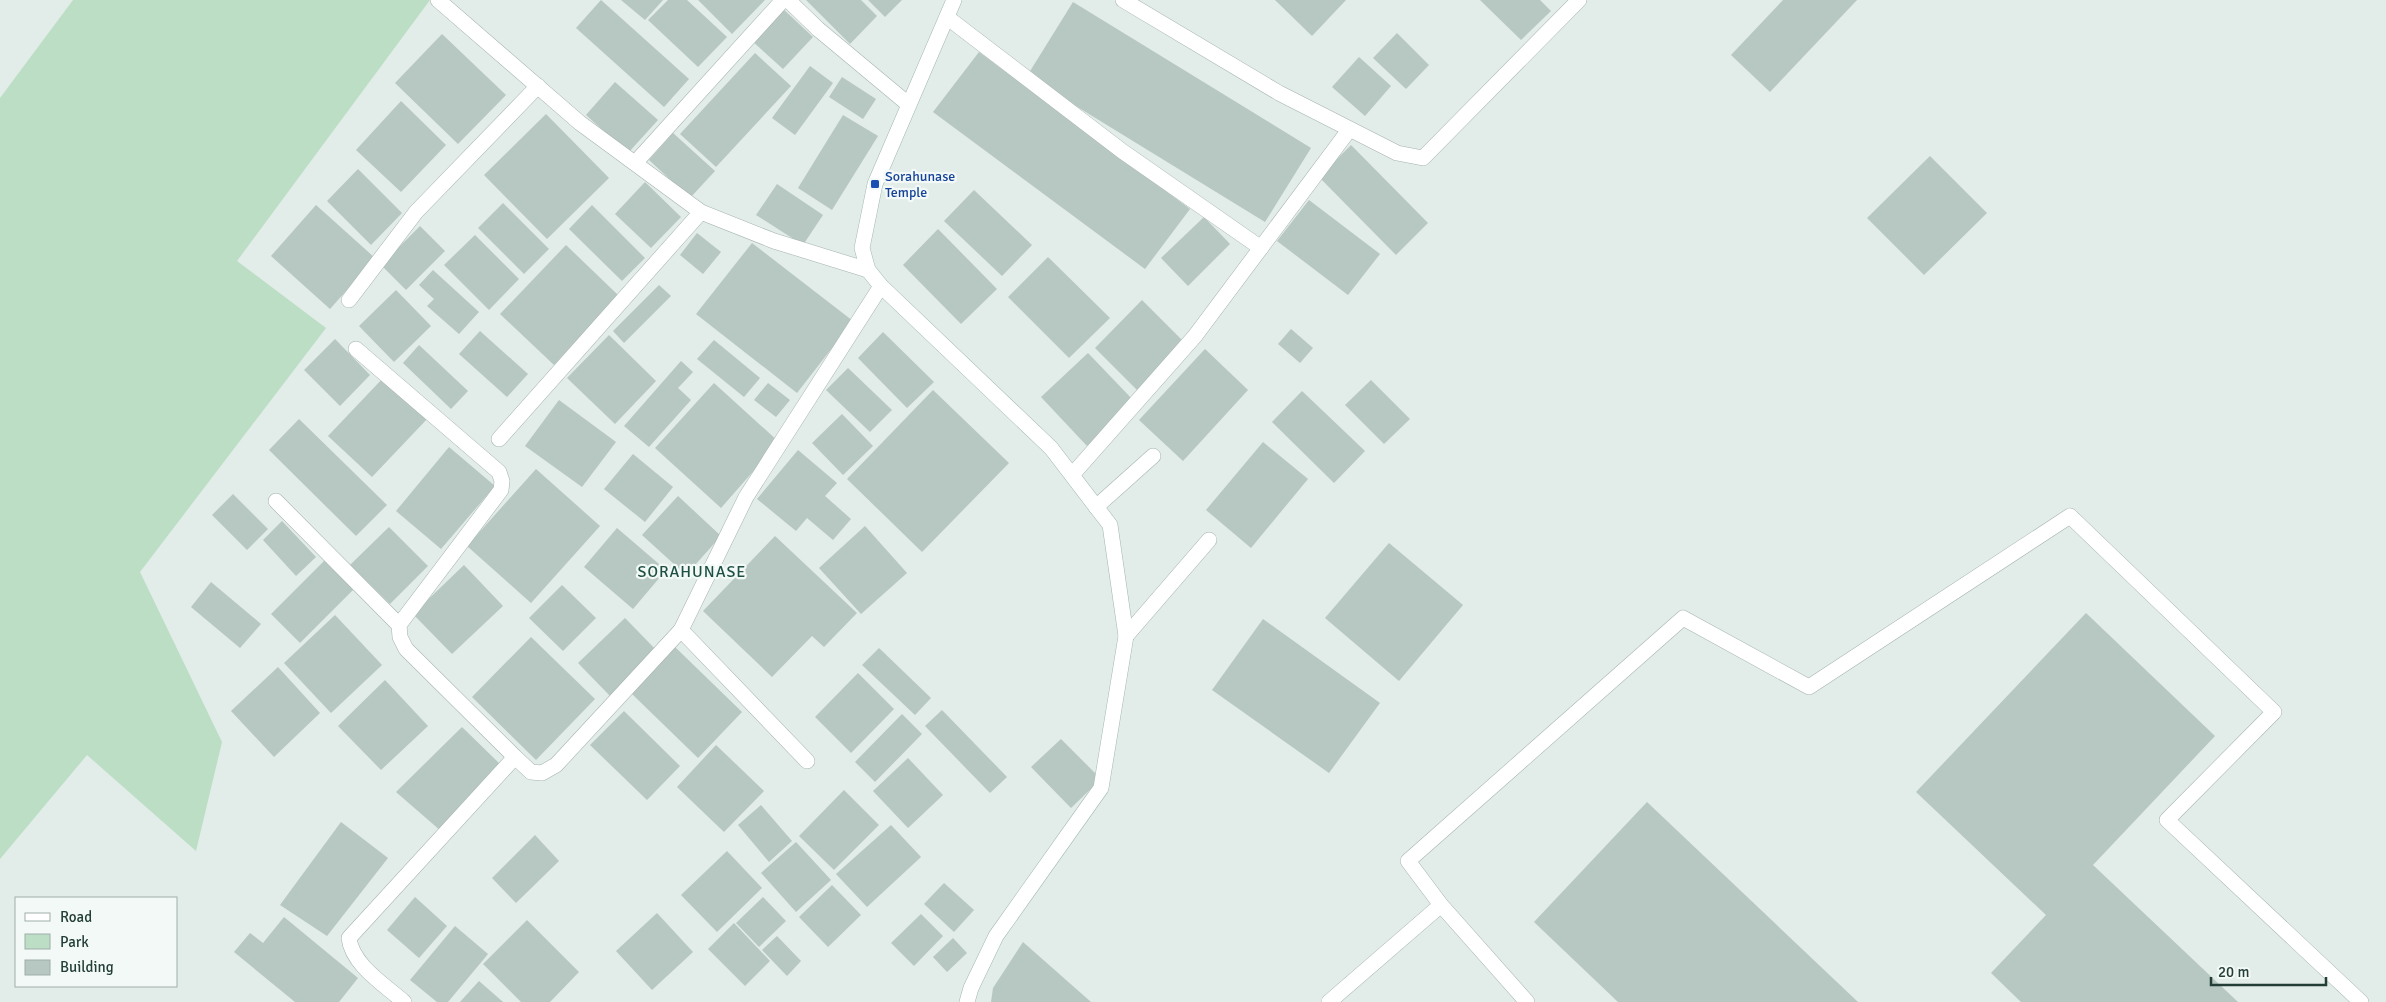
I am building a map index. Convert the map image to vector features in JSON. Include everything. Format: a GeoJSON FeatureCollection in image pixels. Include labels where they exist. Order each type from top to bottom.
{"type":"FeatureCollection","features":[{"type":"Feature","properties":{"kind":"street"},"geometry":{"type":"LineString","coordinates":[[438,0],[580,123],[636,162],[701,212],[774,240],[868,270]]}},
{"type":"Feature","properties":{"kind":"street"},"geometry":{"type":"LineString","coordinates":[[636,162],[783,0]]}},
{"type":"Feature","properties":{"kind":"street"},"geometry":{"type":"LineString","coordinates":[[788,0],[818,29],[908,104]]}},
{"type":"Feature","properties":{"kind":"street"},"geometry":{"type":"LineString","coordinates":[[954,0],[948,18],[908,104],[875,184],[862,248],[868,270],[881,286],[1051,448],[1110,525],[1126,636],[1101,788],[996,936],[971,988],[967,1002]]}},
{"type":"Feature","properties":{"kind":"street"},"geometry":{"type":"LineString","coordinates":[[1123,0],[1279,93],[1349,130],[1396,153],[1423,158],[1579,0]]}},
{"type":"Feature","properties":{"kind":"street"},"geometry":{"type":"LineString","coordinates":[[948,18],[1122,151],[1261,248]]}},
{"type":"Feature","properties":{"kind":"street"},"geometry":{"type":"LineString","coordinates":[[349,300],[416,212],[538,86]]}},
{"type":"Feature","properties":{"kind":"street"},"geometry":{"type":"LineString","coordinates":[[1072,475],[1195,336],[1349,130]]}},
{"type":"Feature","properties":{"kind":"street"},"geometry":{"type":"LineString","coordinates":[[499,439],[701,212]]}},
{"type":"Feature","properties":{"kind":"street"},"geometry":{"type":"LineString","coordinates":[[276,501],[399,625],[400,637],[406,650],[531,772],[542,773],[556,766],[681,630],[746,497],[881,286]]}},
{"type":"Feature","properties":{"kind":"street"},"geometry":{"type":"LineString","coordinates":[[356,349],[499,472],[502,481],[501,490],[399,625]]}},
{"type":"Feature","properties":{"kind":"street"},"geometry":{"type":"LineString","coordinates":[[1096,506],[1153,456]]}},
{"type":"Feature","properties":{"kind":"street"},"geometry":{"type":"LineString","coordinates":[[1527,1002],[1441,905],[1408,861],[1682,618],[1809,687],[2070,516],[2274,712],[2167,820],[2361,1002]]}},
{"type":"Feature","properties":{"kind":"street"},"geometry":{"type":"LineString","coordinates":[[1126,636],[1209,540]]}},
{"type":"Feature","properties":{"kind":"street"},"geometry":{"type":"LineString","coordinates":[[681,630],[806,761]]}},
{"type":"Feature","properties":{"kind":"street"},"geometry":{"type":"LineString","coordinates":[[404,1002],[364,966],[350,949],[349,938],[515,757]]}},
{"type":"Feature","properties":{"kind":"street"},"geometry":{"type":"LineString","coordinates":[[1329,1002],[1441,905]]}},
{"type":"Feature","properties":{"kind":"green space"},"geometry":{"type":"Polygon","coordinates":[[[73,0],[430,0],[237,261],[326,328],[140,572],[222,742],[196,851],[87,755],[0,859],[0,98],[73,0]]]}},
{"type":"Feature","properties":{"kind":"building"},"geometry":{"type":"Polygon","coordinates":[[[601,0],[689,79],[664,107],[576,28],[601,0]]]}},
{"type":"Feature","properties":{"kind":"building"},"geometry":{"type":"Polygon","coordinates":[[[621,0],[663,0],[645,20],[621,0]]]}},
{"type":"Feature","properties":{"kind":"building"},"geometry":{"type":"Polygon","coordinates":[[[668,0],[687,0],[727,37],[698,67],[648,20],[668,0]]]}},
{"type":"Feature","properties":{"kind":"building"},"geometry":{"type":"Polygon","coordinates":[[[698,0],[765,0],[732,34],[698,0]]]}},
{"type":"Feature","properties":{"kind":"building"},"geometry":{"type":"Polygon","coordinates":[[[806,0],[861,0],[877,16],[850,44],[806,0]]]}},
{"type":"Feature","properties":{"kind":"building"},"geometry":{"type":"Polygon","coordinates":[[[868,0],[902,0],[885,17],[868,0]]]}},
{"type":"Feature","properties":{"kind":"building"},"geometry":{"type":"Polygon","coordinates":[[[1275,0],[1346,0],[1312,36],[1275,0]]]}},
{"type":"Feature","properties":{"kind":"building"},"geometry":{"type":"Polygon","coordinates":[[[1480,0],[1540,0],[1551,11],[1521,40],[1480,0]]]}},
{"type":"Feature","properties":{"kind":"building"},"geometry":{"type":"Polygon","coordinates":[[[1783,0],[1857,0],[1770,92],[1731,55],[1783,0]]]}},
{"type":"Feature","properties":{"kind":"building"},"geometry":{"type":"Polygon","coordinates":[[[1073,2],[1311,148],[1265,222],[1027,76],[1073,2]]]}},
{"type":"Feature","properties":{"kind":"building"},"geometry":{"type":"Polygon","coordinates":[[[781,7],[813,37],[783,69],[751,40],[781,7]]]}},
{"type":"Feature","properties":{"kind":"building"},"geometry":{"type":"Polygon","coordinates":[[[1397,33],[1429,65],[1406,89],[1373,58],[1397,33]]]}},
{"type":"Feature","properties":{"kind":"building"},"geometry":{"type":"Polygon","coordinates":[[[442,34],[506,95],[458,144],[395,83],[442,34]]]}},
{"type":"Feature","properties":{"kind":"building"},"geometry":{"type":"Polygon","coordinates":[[[979,52],[1190,209],[1145,269],[933,112],[979,52]]]}},
{"type":"Feature","properties":{"kind":"building"},"geometry":{"type":"Polygon","coordinates":[[[755,53],[791,86],[716,167],[680,134],[755,53]]]}},
{"type":"Feature","properties":{"kind":"building"},"geometry":{"type":"Polygon","coordinates":[[[1359,57],[1391,86],[1365,116],[1332,87],[1359,57]]]}},
{"type":"Feature","properties":{"kind":"building"},"geometry":{"type":"Polygon","coordinates":[[[810,66],[833,83],[795,135],[772,118],[810,66]]]}},
{"type":"Feature","properties":{"kind":"building"},"geometry":{"type":"Polygon","coordinates":[[[842,77],[876,99],[863,119],[829,97],[842,77]]]}},
{"type":"Feature","properties":{"kind":"building"},"geometry":{"type":"Polygon","coordinates":[[[615,82],[658,120],[628,153],[586,115],[615,82]]]}},
{"type":"Feature","properties":{"kind":"building"},"geometry":{"type":"Polygon","coordinates":[[[401,101],[446,145],[401,192],[356,150],[401,101]]]}},
{"type":"Feature","properties":{"kind":"building"},"geometry":{"type":"Polygon","coordinates":[[[546,114],[609,178],[547,239],[484,175],[546,114]]]}},
{"type":"Feature","properties":{"kind":"building"},"geometry":{"type":"Polygon","coordinates":[[[843,115],[878,136],[832,210],[798,188],[843,115]]]}},
{"type":"Feature","properties":{"kind":"building"},"geometry":{"type":"Polygon","coordinates":[[[673,133],[715,171],[690,198],[649,160],[673,133]]]}},
{"type":"Feature","properties":{"kind":"building"},"geometry":{"type":"Polygon","coordinates":[[[1351,145],[1428,223],[1396,255],[1319,177],[1351,145]]]}},
{"type":"Feature","properties":{"kind":"building"},"geometry":{"type":"Polygon","coordinates":[[[1930,156],[1987,213],[1924,275],[1867,218],[1930,156]]]}},
{"type":"Feature","properties":{"kind":"building"},"geometry":{"type":"Polygon","coordinates":[[[358,169],[402,213],[371,245],[327,201],[358,169]]]}},
{"type":"Feature","properties":{"kind":"building"},"geometry":{"type":"Polygon","coordinates":[[[645,182],[681,217],[651,248],[615,214],[645,182]]]}},
{"type":"Feature","properties":{"kind":"building"},"geometry":{"type":"Polygon","coordinates":[[[777,184],[823,215],[803,245],[756,215],[777,184]]]}},
{"type":"Feature","properties":{"kind":"building"},"geometry":{"type":"Polygon","coordinates":[[[974,190],[1032,245],[1002,276],[944,221],[974,190]]]}},
{"type":"Feature","properties":{"kind":"building"},"geometry":{"type":"Polygon","coordinates":[[[1309,200],[1380,254],[1348,295],[1277,241],[1309,200]]]}},
{"type":"Feature","properties":{"kind":"building"},"geometry":{"type":"Polygon","coordinates":[[[503,203],[549,249],[524,274],[478,228],[503,203]]]}},
{"type":"Feature","properties":{"kind":"building"},"geometry":{"type":"Polygon","coordinates":[[[316,205],[375,258],[330,309],[271,256],[316,205]]]}},
{"type":"Feature","properties":{"kind":"building"},"geometry":{"type":"Polygon","coordinates":[[[592,205],[645,258],[622,281],[569,229],[592,205]]]}},
{"type":"Feature","properties":{"kind":"building"},"geometry":{"type":"Polygon","coordinates":[[[1204,217],[1230,244],[1188,286],[1161,258],[1204,217]]]}},
{"type":"Feature","properties":{"kind":"building"},"geometry":{"type":"Polygon","coordinates":[[[420,226],[445,251],[406,290],[381,265],[420,226]]]}},
{"type":"Feature","properties":{"kind":"building"},"geometry":{"type":"Polygon","coordinates":[[[938,229],[997,289],[961,324],[903,265],[938,229]]]}},
{"type":"Feature","properties":{"kind":"building"},"geometry":{"type":"Polygon","coordinates":[[[697,233],[721,252],[703,274],[680,255],[697,233]]]}},
{"type":"Feature","properties":{"kind":"building"},"geometry":{"type":"Polygon","coordinates":[[[475,235],[519,279],[489,310],[444,265],[475,235]]]}},
{"type":"Feature","properties":{"kind":"building"},"geometry":{"type":"Polygon","coordinates":[[[752,243],[853,321],[797,393],[696,314],[752,243]]]}},
{"type":"Feature","properties":{"kind":"building"},"geometry":{"type":"Polygon","coordinates":[[[566,245],[618,295],[554,365],[500,314],[566,245]]]}},
{"type":"Feature","properties":{"kind":"building"},"geometry":{"type":"Polygon","coordinates":[[[1048,257],[1110,318],[1069,358],[1008,297],[1048,257]]]}},
{"type":"Feature","properties":{"kind":"building"},"geometry":{"type":"Polygon","coordinates":[[[433,270],[479,312],[459,334],[427,306],[434,299],[419,285],[433,270]]]}},
{"type":"Feature","properties":{"kind":"building"},"geometry":{"type":"Polygon","coordinates":[[[659,285],[671,296],[624,343],[613,331],[659,285]]]}},
{"type":"Feature","properties":{"kind":"building"},"geometry":{"type":"Polygon","coordinates":[[[396,290],[431,326],[394,362],[359,326],[396,290]]]}},
{"type":"Feature","properties":{"kind":"building"},"geometry":{"type":"Polygon","coordinates":[[[1142,300],[1185,343],[1137,390],[1095,348],[1142,300]]]}},
{"type":"Feature","properties":{"kind":"building"},"geometry":{"type":"Polygon","coordinates":[[[1291,329],[1313,348],[1300,363],[1278,344],[1291,329]]]}},
{"type":"Feature","properties":{"kind":"building"},"geometry":{"type":"Polygon","coordinates":[[[480,331],[528,374],[507,397],[459,354],[480,331]]]}},
{"type":"Feature","properties":{"kind":"building"},"geometry":{"type":"Polygon","coordinates":[[[883,332],[934,382],[907,408],[858,358],[883,332]]]}},
{"type":"Feature","properties":{"kind":"building"},"geometry":{"type":"Polygon","coordinates":[[[609,335],[656,381],[615,424],[567,378],[609,335]]]}},
{"type":"Feature","properties":{"kind":"building"},"geometry":{"type":"Polygon","coordinates":[[[335,339],[370,375],[340,406],[304,370],[335,339]]]}},
{"type":"Feature","properties":{"kind":"building"},"geometry":{"type":"Polygon","coordinates":[[[714,340],[760,378],[744,397],[697,359],[714,340]]]}},
{"type":"Feature","properties":{"kind":"building"},"geometry":{"type":"Polygon","coordinates":[[[419,345],[468,391],[451,409],[403,363],[419,345]]]}},
{"type":"Feature","properties":{"kind":"building"},"geometry":{"type":"Polygon","coordinates":[[[1205,349],[1248,390],[1183,461],[1139,420],[1205,349]]]}},
{"type":"Feature","properties":{"kind":"building"},"geometry":{"type":"Polygon","coordinates":[[[1088,353],[1134,401],[1087,446],[1041,397],[1088,353]]]}},
{"type":"Feature","properties":{"kind":"building"},"geometry":{"type":"Polygon","coordinates":[[[681,361],[693,372],[678,388],[691,400],[649,447],[624,426],[681,361]]]}},
{"type":"Feature","properties":{"kind":"building"},"geometry":{"type":"Polygon","coordinates":[[[848,368],[892,410],[870,432],[826,390],[848,368]]]}},
{"type":"Feature","properties":{"kind":"building"},"geometry":{"type":"Polygon","coordinates":[[[385,376],[428,418],[372,477],[328,436],[385,376]]]}},
{"type":"Feature","properties":{"kind":"building"},"geometry":{"type":"Polygon","coordinates":[[[1371,380],[1410,419],[1384,444],[1345,405],[1371,380]]]}},
{"type":"Feature","properties":{"kind":"building"},"geometry":{"type":"Polygon","coordinates":[[[714,383],[779,442],[721,508],[655,448],[714,383]]]}},
{"type":"Feature","properties":{"kind":"building"},"geometry":{"type":"Polygon","coordinates":[[[768,383],[790,400],[776,417],[754,400],[768,383]]]}},
{"type":"Feature","properties":{"kind":"building"},"geometry":{"type":"Polygon","coordinates":[[[933,390],[1009,463],[922,552],[847,479],[933,390]]]}},
{"type":"Feature","properties":{"kind":"building"},"geometry":{"type":"Polygon","coordinates":[[[1302,391],[1365,451],[1334,483],[1272,422],[1302,391]]]}},
{"type":"Feature","properties":{"kind":"building"},"geometry":{"type":"Polygon","coordinates":[[[559,400],[616,442],[582,487],[525,446],[559,400]]]}},
{"type":"Feature","properties":{"kind":"building"},"geometry":{"type":"Polygon","coordinates":[[[842,414],[873,446],[843,475],[812,443],[842,414]]]}},
{"type":"Feature","properties":{"kind":"building"},"geometry":{"type":"Polygon","coordinates":[[[299,419],[387,505],[356,536],[269,450],[299,419]]]}},
{"type":"Feature","properties":{"kind":"building"},"geometry":{"type":"Polygon","coordinates":[[[1263,442],[1308,479],[1251,548],[1206,510],[1263,442]]]}},
{"type":"Feature","properties":{"kind":"building"},"geometry":{"type":"Polygon","coordinates":[[[449,447],[495,486],[441,549],[396,511],[449,447]]]}},
{"type":"Feature","properties":{"kind":"building"},"geometry":{"type":"Polygon","coordinates":[[[798,450],[837,483],[825,496],[851,519],[833,540],[807,518],[796,531],[757,499],[798,450]]]}},
{"type":"Feature","properties":{"kind":"building"},"geometry":{"type":"Polygon","coordinates":[[[633,454],[673,487],[645,522],[604,489],[633,454]]]}},
{"type":"Feature","properties":{"kind":"building"},"geometry":{"type":"Polygon","coordinates":[[[536,469],[600,526],[531,603],[467,546],[536,469]]]}},
{"type":"Feature","properties":{"kind":"building"},"geometry":{"type":"Polygon","coordinates":[[[233,494],[268,529],[247,550],[212,515],[233,494]]]}},
{"type":"Feature","properties":{"kind":"building"},"geometry":{"type":"Polygon","coordinates":[[[678,496],[721,536],[686,575],[642,535],[678,496]]]}},
{"type":"Feature","properties":{"kind":"building"},"geometry":{"type":"Polygon","coordinates":[[[282,521],[316,557],[296,576],[263,540],[282,521]]]}},
{"type":"Feature","properties":{"kind":"building"},"geometry":{"type":"Polygon","coordinates":[[[865,526],[907,573],[861,614],[819,568],[865,526]]]}},
{"type":"Feature","properties":{"kind":"building"},"geometry":{"type":"Polygon","coordinates":[[[389,527],[428,566],[390,604],[350,565],[389,527]]]}},
{"type":"Feature","properties":{"kind":"building"},"geometry":{"type":"Polygon","coordinates":[[[617,528],[666,570],[633,609],[584,567],[617,528]]]}},
{"type":"Feature","properties":{"kind":"building"},"geometry":{"type":"Polygon","coordinates":[[[775,536],[857,613],[824,647],[812,636],[772,677],[703,611],[775,536]]]}},
{"type":"Feature","properties":{"kind":"building"},"geometry":{"type":"Polygon","coordinates":[[[1389,543],[1463,605],[1399,681],[1325,618],[1389,543]]]}},
{"type":"Feature","properties":{"kind":"building"},"geometry":{"type":"Polygon","coordinates":[[[325,560],[354,589],[300,643],[271,614],[325,560]]]}},
{"type":"Feature","properties":{"kind":"building"},"geometry":{"type":"Polygon","coordinates":[[[464,565],[503,606],[452,654],[413,614],[464,565]]]}},
{"type":"Feature","properties":{"kind":"building"},"geometry":{"type":"Polygon","coordinates":[[[211,582],[261,624],[240,648],[191,607],[211,582]]]}},
{"type":"Feature","properties":{"kind":"building"},"geometry":{"type":"Polygon","coordinates":[[[562,585],[596,618],[563,651],[529,618],[562,585]]]}},
{"type":"Feature","properties":{"kind":"building"},"geometry":{"type":"Polygon","coordinates":[[[2086,613],[2215,736],[2093,865],[2238,1002],[2021,1002],[1991,973],[2046,915],[1916,792],[2086,613]]]}},
{"type":"Feature","properties":{"kind":"building"},"geometry":{"type":"Polygon","coordinates":[[[335,615],[382,665],[331,713],[284,663],[335,615]]]}},
{"type":"Feature","properties":{"kind":"building"},"geometry":{"type":"Polygon","coordinates":[[[625,618],[659,653],[612,698],[578,663],[625,618]]]}},
{"type":"Feature","properties":{"kind":"building"},"geometry":{"type":"Polygon","coordinates":[[[1263,619],[1380,703],[1329,773],[1212,690],[1263,619]]]}},
{"type":"Feature","properties":{"kind":"building"},"geometry":{"type":"Polygon","coordinates":[[[531,637],[595,699],[536,760],[472,697],[531,637]]]}},
{"type":"Feature","properties":{"kind":"building"},"geometry":{"type":"Polygon","coordinates":[[[675,647],[742,712],[698,758],[631,693],[675,647]]]}},
{"type":"Feature","properties":{"kind":"building"},"geometry":{"type":"Polygon","coordinates":[[[879,648],[931,698],[915,715],[862,665],[879,648]]]}},
{"type":"Feature","properties":{"kind":"building"},"geometry":{"type":"Polygon","coordinates":[[[278,667],[320,713],[274,757],[231,711],[278,667]]]}},
{"type":"Feature","properties":{"kind":"building"},"geometry":{"type":"Polygon","coordinates":[[[858,673],[894,709],[851,753],[815,717],[858,673]]]}},
{"type":"Feature","properties":{"kind":"building"},"geometry":{"type":"Polygon","coordinates":[[[385,680],[428,726],[381,770],[338,726],[385,680]]]}},
{"type":"Feature","properties":{"kind":"building"},"geometry":{"type":"Polygon","coordinates":[[[942,710],[1007,777],[990,793],[925,726],[942,710]]]}},
{"type":"Feature","properties":{"kind":"building"},"geometry":{"type":"Polygon","coordinates":[[[624,711],[680,766],[647,800],[590,745],[624,711]]]}},
{"type":"Feature","properties":{"kind":"building"},"geometry":{"type":"Polygon","coordinates":[[[902,714],[922,734],[875,782],[855,762],[902,714]]]}},
{"type":"Feature","properties":{"kind":"building"},"geometry":{"type":"Polygon","coordinates":[[[462,727],[502,766],[441,831],[396,792],[462,727]]]}},
{"type":"Feature","properties":{"kind":"building"},"geometry":{"type":"Polygon","coordinates":[[[1061,739],[1101,779],[1071,808],[1031,767],[1061,739]]]}},
{"type":"Feature","properties":{"kind":"building"},"geometry":{"type":"Polygon","coordinates":[[[716,745],[764,791],[724,832],[677,787],[716,745]]]}},
{"type":"Feature","properties":{"kind":"building"},"geometry":{"type":"Polygon","coordinates":[[[908,758],[943,795],[908,828],[873,791],[908,758]]]}},
{"type":"Feature","properties":{"kind":"building"},"geometry":{"type":"Polygon","coordinates":[[[844,790],[879,825],[834,870],[799,836],[844,790]]]}},
{"type":"Feature","properties":{"kind":"building"},"geometry":{"type":"Polygon","coordinates":[[[1647,802],[1858,1002],[1618,1002],[1534,922],[1647,802]]]}},
{"type":"Feature","properties":{"kind":"building"},"geometry":{"type":"Polygon","coordinates":[[[761,805],[792,841],[769,862],[738,825],[761,805]]]}},
{"type":"Feature","properties":{"kind":"building"},"geometry":{"type":"Polygon","coordinates":[[[341,822],[388,858],[327,936],[280,905],[341,822]]]}},
{"type":"Feature","properties":{"kind":"building"},"geometry":{"type":"Polygon","coordinates":[[[891,825],[921,857],[867,907],[836,874],[891,825]]]}},
{"type":"Feature","properties":{"kind":"building"},"geometry":{"type":"Polygon","coordinates":[[[535,835],[559,861],[516,903],[492,878],[535,835]]]}},
{"type":"Feature","properties":{"kind":"building"},"geometry":{"type":"Polygon","coordinates":[[[796,842],[831,880],[796,912],[761,873],[796,842]]]}},
{"type":"Feature","properties":{"kind":"building"},"geometry":{"type":"Polygon","coordinates":[[[727,851],[762,888],[717,932],[681,895],[727,851]]]}},
{"type":"Feature","properties":{"kind":"building"},"geometry":{"type":"Polygon","coordinates":[[[944,883],[974,910],[954,932],[924,904],[944,883]]]}},
{"type":"Feature","properties":{"kind":"building"},"geometry":{"type":"Polygon","coordinates":[[[832,885],[861,915],[828,947],[799,917],[832,885]]]}},
{"type":"Feature","properties":{"kind":"building"},"geometry":{"type":"Polygon","coordinates":[[[415,897],[447,926],[419,958],[387,930],[415,897]]]}},
{"type":"Feature","properties":{"kind":"building"},"geometry":{"type":"Polygon","coordinates":[[[763,897],[786,921],[759,947],[736,923],[763,897]]]}},
{"type":"Feature","properties":{"kind":"building"},"geometry":{"type":"Polygon","coordinates":[[[657,913],[693,952],[652,990],[616,951],[657,913]]]}},
{"type":"Feature","properties":{"kind":"building"},"geometry":{"type":"Polygon","coordinates":[[[921,914],[943,936],[914,966],[891,943],[921,914]]]}},
{"type":"Feature","properties":{"kind":"building"},"geometry":{"type":"Polygon","coordinates":[[[284,917],[358,978],[339,1002],[295,1002],[234,952],[250,933],[263,943],[284,917]]]}},
{"type":"Feature","properties":{"kind":"building"},"geometry":{"type":"Polygon","coordinates":[[[527,920],[579,972],[550,1002],[521,1002],[483,964],[527,920]]]}},
{"type":"Feature","properties":{"kind":"building"},"geometry":{"type":"Polygon","coordinates":[[[734,923],[770,961],[745,986],[708,949],[734,923]]]}},
{"type":"Feature","properties":{"kind":"building"},"geometry":{"type":"Polygon","coordinates":[[[455,926],[488,954],[448,1002],[437,1002],[410,980],[455,926]]]}},
{"type":"Feature","properties":{"kind":"building"},"geometry":{"type":"Polygon","coordinates":[[[777,936],[801,961],[787,976],[762,950],[777,936]]]}},
{"type":"Feature","properties":{"kind":"building"},"geometry":{"type":"Polygon","coordinates":[[[953,938],[967,953],[947,972],[933,957],[953,938]]]}},
{"type":"Feature","properties":{"kind":"building"},"geometry":{"type":"Polygon","coordinates":[[[1023,942],[1091,1002],[991,1002],[993,988],[1023,942]]]}},
{"type":"Feature","properties":{"kind":"building"},"geometry":{"type":"Polygon","coordinates":[[[479,981],[503,1002],[460,1002],[479,981]]]}},
{"type":"Feature","properties":{"kind":"place","name":"Sorahunase Temple"},"geometry":{"type":"Point","coordinates":[875,184]}},
{"type":"Feature","properties":{"kind":"district","name":"SORAHUNASE"},"geometry":{"type":"Point","coordinates":[692,572]}}]}
